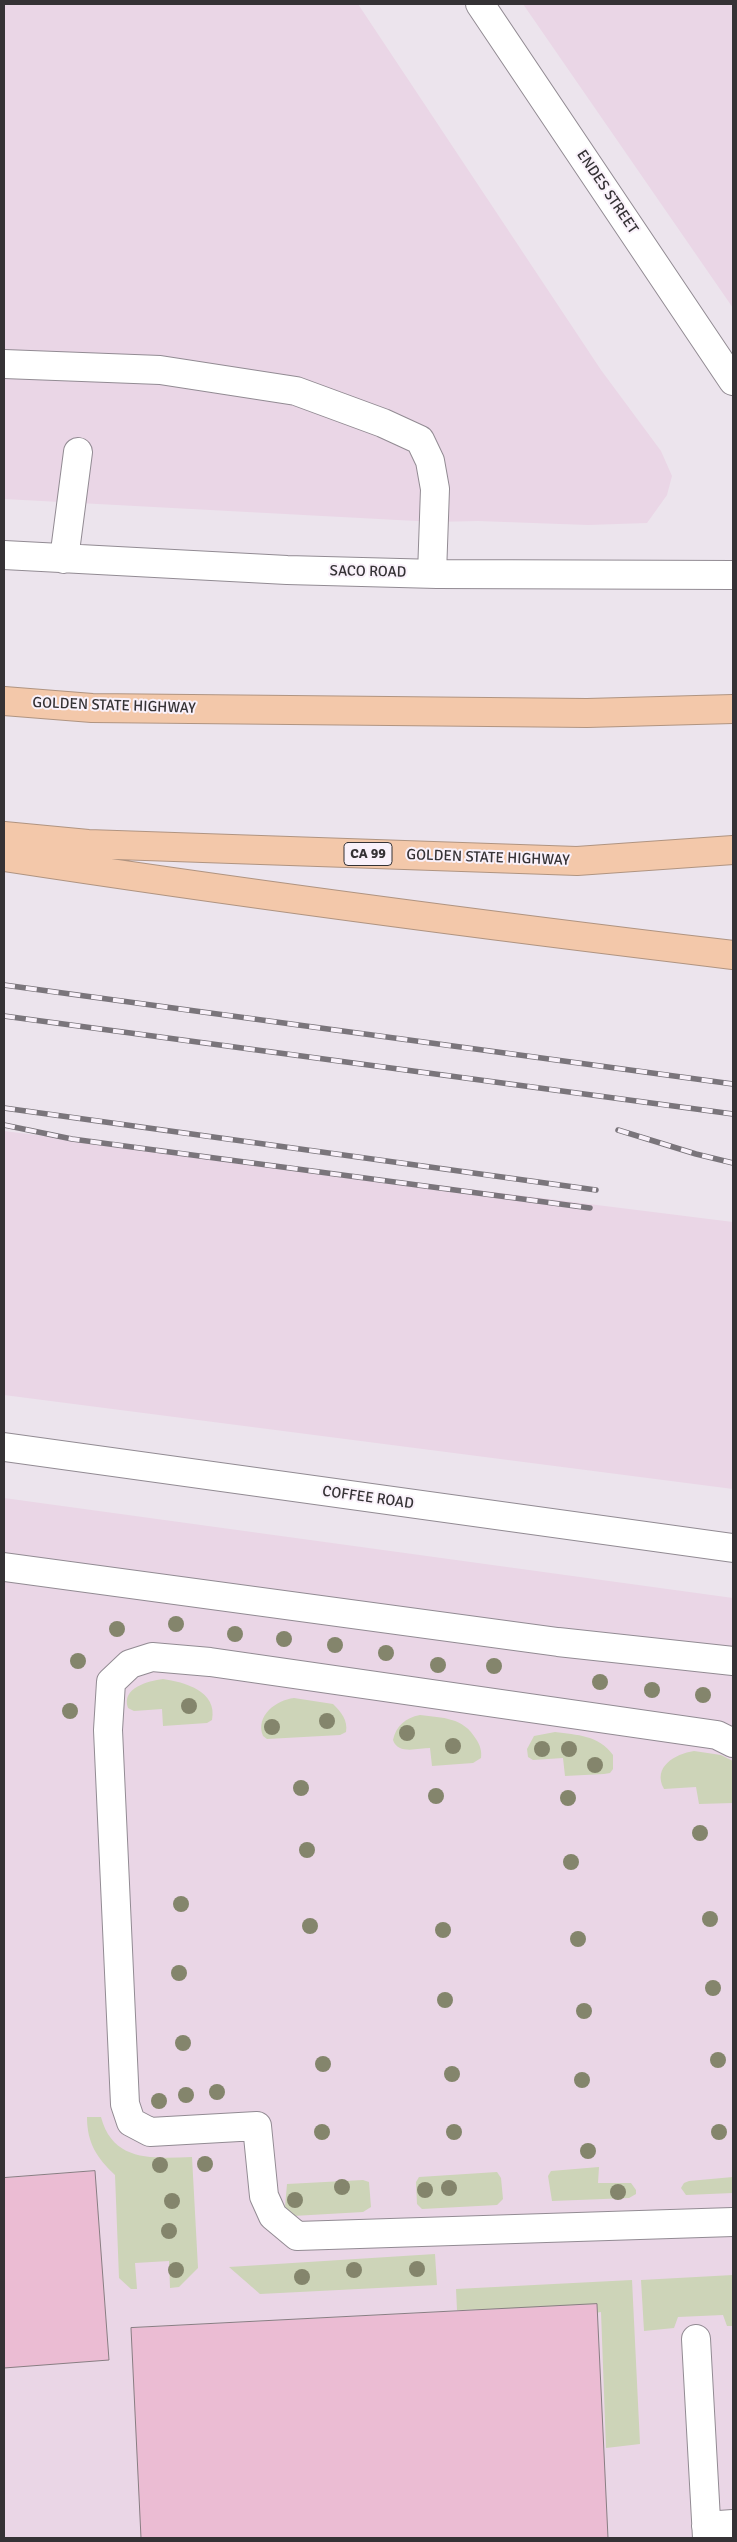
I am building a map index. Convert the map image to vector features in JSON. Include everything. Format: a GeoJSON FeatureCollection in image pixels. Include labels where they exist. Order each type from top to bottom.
{"type":"FeatureCollection","features":[{"type":"Feature","properties":{"kind":"highway","name":"GOLDEN STATE HIGHWAY"},"geometry":{"type":"LineString","coordinates":[[4,701],[92,708],[587,713],[733,709]]}},
{"type":"Feature","properties":{"kind":"highway","name":"GOLDEN STATE HIGHWAY"},"geometry":{"type":"LineString","coordinates":[[4,836],[88,844],[577,861],[733,850]]}},
{"type":"Feature","properties":{"kind":"highway"},"geometry":{"type":"LineString","coordinates":[[4,858],[578,936],[733,955]]}},
{"type":"Feature","properties":{"kind":"street","name":"ENDES STREET"},"geometry":{"type":"LineString","coordinates":[[480,4],[733,381]]}},
{"type":"Feature","properties":{"kind":"street"},"geometry":{"type":"LineString","coordinates":[[4,364],[160,370],[296,391],[383,423],[420,440],[430,461],[435,489],[432,574]]}},
{"type":"Feature","properties":{"kind":"street"},"geometry":{"type":"LineString","coordinates":[[64,559],[78,452]]}},
{"type":"Feature","properties":{"kind":"street","name":"SACO ROAD"},"geometry":{"type":"LineString","coordinates":[[4,555],[287,570],[432,574],[733,575]]}},
{"type":"Feature","properties":{"kind":"street","name":"COFFEE ROAD"},"geometry":{"type":"LineString","coordinates":[[4,1447],[733,1548]]}},
{"type":"Feature","properties":{"kind":"street"},"geometry":{"type":"LineString","coordinates":[[4,1567],[558,1642],[733,1661]]}},
{"type":"Feature","properties":{"kind":"street"},"geometry":{"type":"LineString","coordinates":[[733,1742],[717,1735],[210,1662],[152,1656],[130,1664],[111,1682],[108,1730],[125,2104],[131,2122],[150,2132],[257,2126],[264,2196],[273,2216],[297,2236],[733,2222]]}},
{"type":"Feature","properties":{"kind":"street"},"geometry":{"type":"LineString","coordinates":[[696,2339],[706,2532],[733,2524]]}},
{"type":"Feature","properties":{"kind":"shaded area"},"geometry":{"type":"Polygon","coordinates":[[[4,4],[358,4],[601,370],[661,451],[672,476],[667,495],[647,523],[588,525],[478,521],[435,522],[4,499],[4,4]]]}},
{"type":"Feature","properties":{"kind":"shaded area"},"geometry":{"type":"Polygon","coordinates":[[[523,4],[733,4],[733,308],[523,4]]]}},
{"type":"Feature","properties":{"kind":"shaded area"},"geometry":{"type":"Polygon","coordinates":[[[4,1131],[733,1222],[733,1489],[4,1395],[4,1131]]]}},
{"type":"Feature","properties":{"kind":"shaded area"},"geometry":{"type":"Polygon","coordinates":[[[4,1498],[733,1598],[733,2538],[4,2538],[4,1498]]]}},
{"type":"Feature","properties":{"kind":"green space"},"geometry":{"type":"Polygon","coordinates":[[[163,1679],[189,1686],[205,1695],[210,1702],[212,1720],[207,1723],[163,1726],[162,1709],[134,1711],[128,1708],[128,1695],[132,1691],[143,1684],[163,1679]]]}},
{"type":"Feature","properties":{"kind":"green space"},"geometry":{"type":"Polygon","coordinates":[[[294,1698],[333,1704],[345,1720],[346,1732],[340,1735],[267,1739],[263,1736],[261,1729],[265,1716],[269,1710],[280,1702],[294,1698]]]}},
{"type":"Feature","properties":{"kind":"green space"},"geometry":{"type":"Polygon","coordinates":[[[420,1715],[444,1718],[465,1726],[479,1744],[481,1758],[473,1763],[432,1766],[430,1748],[409,1750],[399,1748],[393,1740],[396,1731],[402,1723],[420,1715]]]}},
{"type":"Feature","properties":{"kind":"green space"},"geometry":{"type":"Polygon","coordinates":[[[555,1732],[587,1737],[601,1743],[613,1755],[613,1769],[610,1773],[604,1774],[565,1776],[563,1758],[533,1760],[528,1757],[527,1749],[534,1736],[555,1732]]]}},
{"type":"Feature","properties":{"kind":"green space"},"geometry":{"type":"Polygon","coordinates":[[[694,1751],[721,1755],[733,1761],[733,1803],[699,1804],[696,1787],[664,1789],[661,1781],[663,1768],[667,1763],[680,1755],[694,1751]]]}},
{"type":"Feature","properties":{"kind":"green space"},"geometry":{"type":"Polygon","coordinates":[[[87,2117],[101,2117],[107,2132],[115,2143],[137,2155],[163,2158],[192,2157],[198,2268],[179,2287],[170,2288],[169,2261],[135,2263],[137,2289],[131,2289],[119,2278],[115,2175],[94,2149],[87,2126],[87,2117]]]}},
{"type":"Feature","properties":{"kind":"green space"},"geometry":{"type":"Polygon","coordinates":[[[599,2167],[598,2183],[631,2183],[636,2190],[636,2194],[629,2198],[552,2201],[548,2176],[551,2171],[599,2167]]]}},
{"type":"Feature","properties":{"kind":"green space"},"geometry":{"type":"Polygon","coordinates":[[[497,2172],[501,2178],[503,2199],[497,2205],[422,2209],[417,2204],[416,2182],[419,2177],[497,2172]]]}},
{"type":"Feature","properties":{"kind":"green space"},"geometry":{"type":"Polygon","coordinates":[[[733,2177],[733,2193],[686,2195],[681,2188],[684,2183],[689,2181],[733,2177]]]}},
{"type":"Feature","properties":{"kind":"green space"},"geometry":{"type":"Polygon","coordinates":[[[363,2180],[369,2182],[371,2207],[363,2212],[293,2216],[285,2207],[287,2184],[363,2180]]]}},
{"type":"Feature","properties":{"kind":"green space"},"geometry":{"type":"Polygon","coordinates":[[[435,2254],[437,2285],[260,2294],[229,2267],[435,2254]]]}},
{"type":"Feature","properties":{"kind":"green space"},"geometry":{"type":"Polygon","coordinates":[[[733,2275],[733,2326],[727,2326],[723,2315],[678,2317],[674,2328],[644,2331],[641,2280],[733,2275]]]}},
{"type":"Feature","properties":{"kind":"green space"},"geometry":{"type":"Polygon","coordinates":[[[632,2280],[640,2444],[606,2448],[601,2312],[595,2313],[595,2307],[457,2310],[456,2289],[632,2280]]]}},
{"type":"Feature","properties":{"kind":"building"},"geometry":{"type":"Polygon","coordinates":[[[95,2171],[109,2360],[4,2368],[4,2178],[95,2171]]]}},
{"type":"Feature","properties":{"kind":"building"},"geometry":{"type":"Polygon","coordinates":[[[597,2304],[608,2538],[141,2538],[131,2328],[597,2304]]]}},
{"type":"Feature","properties":{"kind":"railway"},"geometry":{"type":"LineString","coordinates":[[4,985],[733,1084]]}},
{"type":"Feature","properties":{"kind":"railway"},"geometry":{"type":"LineString","coordinates":[[4,1016],[733,1114]]}},
{"type":"Feature","properties":{"kind":"railway"},"geometry":{"type":"LineString","coordinates":[[4,1108],[596,1190]]}},
{"type":"Feature","properties":{"kind":"railway"},"geometry":{"type":"LineString","coordinates":[[4,1125],[72,1139],[590,1208]]}},
{"type":"Feature","properties":{"kind":"railway"},"geometry":{"type":"LineString","coordinates":[[618,1130],[696,1154],[733,1163]]}}]}
